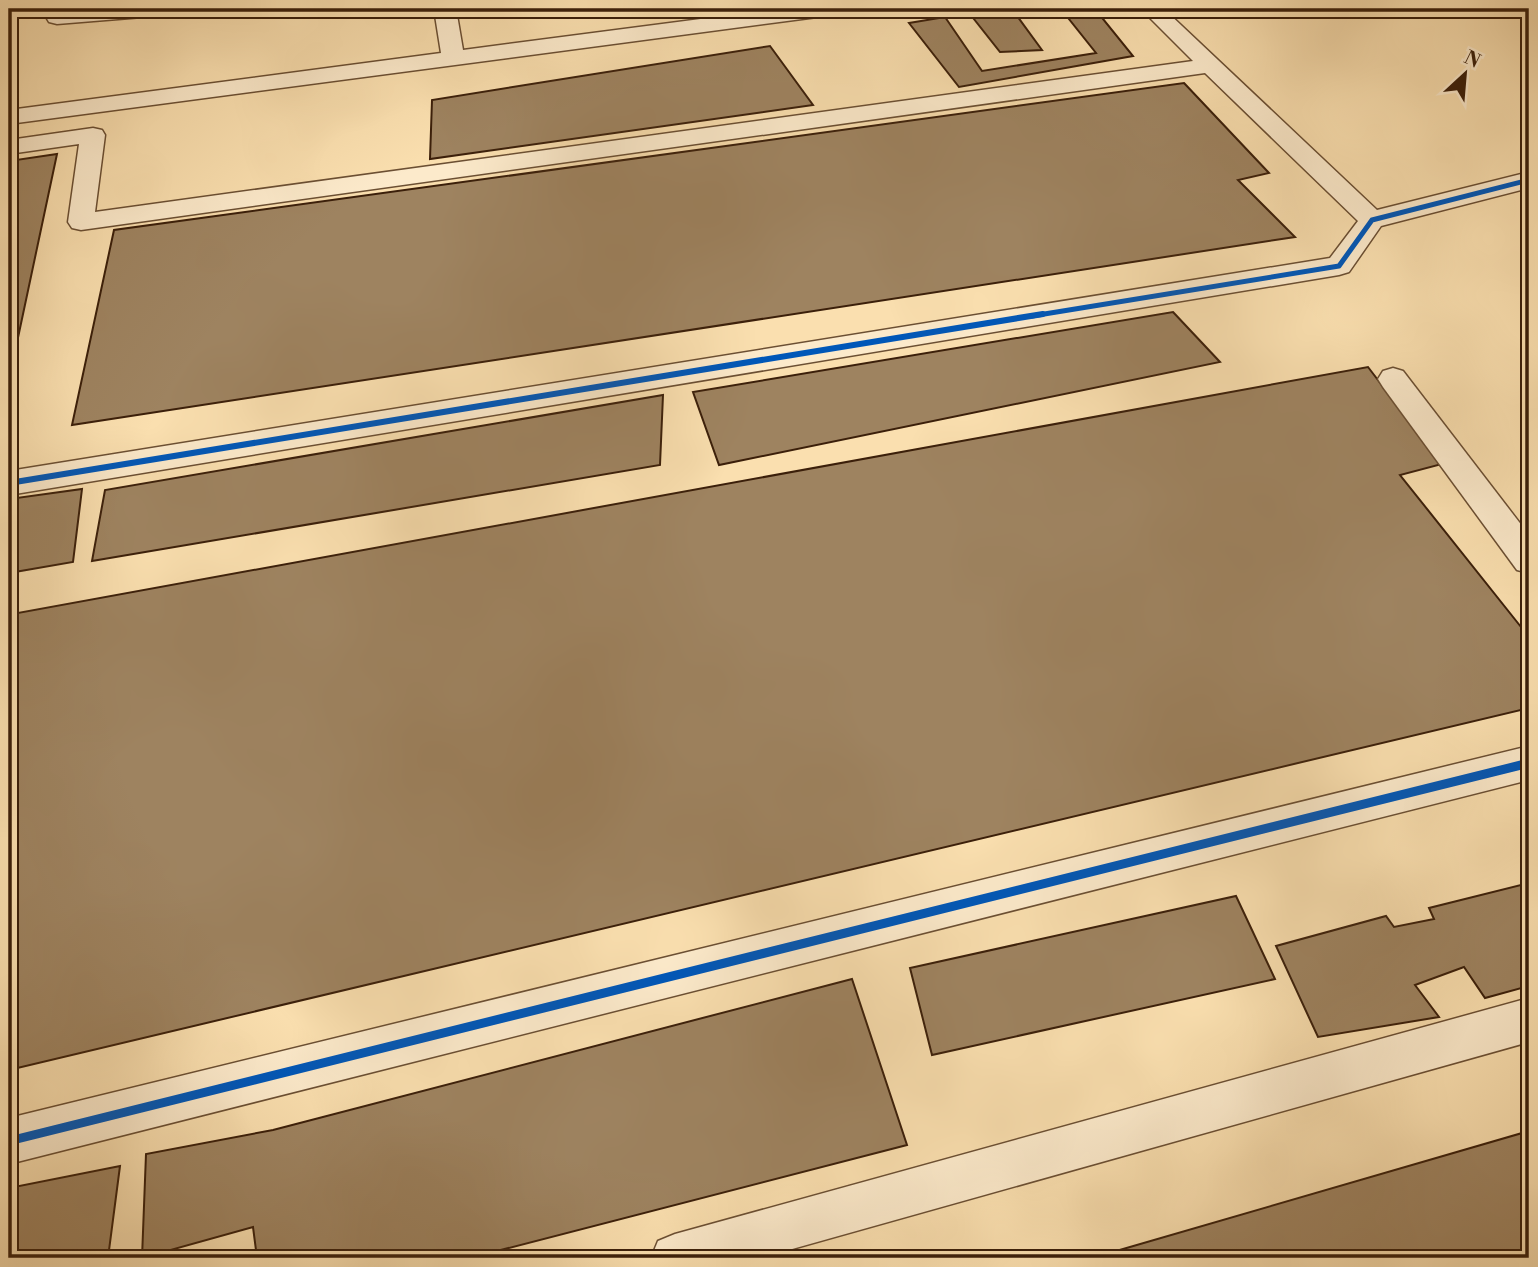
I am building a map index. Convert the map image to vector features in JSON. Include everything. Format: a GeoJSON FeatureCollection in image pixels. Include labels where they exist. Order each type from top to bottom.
{"type":"FeatureCollection","features":[{"type":"Feature","properties":{"kind":"street"},"geometry":{"type":"LineString","coordinates":[[57,17],[155,9]]}},
{"type":"Feature","properties":{"kind":"street"},"geometry":{"type":"LineString","coordinates":[[445,9],[453,58]]}},
{"type":"Feature","properties":{"kind":"street"},"geometry":{"type":"LineString","coordinates":[[9,117],[825,9]]}},
{"type":"Feature","properties":{"kind":"street"},"geometry":{"type":"LineString","coordinates":[[1152,9],[1373,220]]}},
{"type":"Feature","properties":{"kind":"street"},"geometry":{"type":"LineString","coordinates":[[9,146],[93,135],[80,222],[1210,65]]}},
{"type":"Feature","properties":{"kind":"street"},"geometry":{"type":"LineString","coordinates":[[9,483],[1339,266],[1373,220],[1529,180]]}},
{"type":"Feature","properties":{"kind":"street"},"geometry":{"type":"LineString","coordinates":[[1393,379],[1529,559]]}},
{"type":"Feature","properties":{"kind":"street"},"geometry":{"type":"LineString","coordinates":[[9,1141],[1529,763]]}},
{"type":"Feature","properties":{"kind":"street"},"geometry":{"type":"LineString","coordinates":[[675,1258],[1529,1020]]}},
{"type":"Feature","properties":{"kind":"building"},"geometry":{"type":"Polygon","coordinates":[[[1012,9],[1042,50],[1000,52],[970,14],[1012,9]]]}},
{"type":"Feature","properties":{"kind":"building"},"geometry":{"type":"Polygon","coordinates":[[[1061,9],[1095,9],[1133,56],[959,87],[909,23],[945,17],[982,71],[1096,53],[1061,9]]]}},
{"type":"Feature","properties":{"kind":"building"},"geometry":{"type":"Polygon","coordinates":[[[770,46],[813,105],[430,159],[432,100],[770,46]]]}},
{"type":"Feature","properties":{"kind":"building"},"geometry":{"type":"Polygon","coordinates":[[[1184,83],[1269,173],[1238,180],[1295,237],[72,425],[114,230],[1184,83]]]}},
{"type":"Feature","properties":{"kind":"building"},"geometry":{"type":"Polygon","coordinates":[[[57,154],[9,380],[9,161],[57,154]]]}},
{"type":"Feature","properties":{"kind":"building"},"geometry":{"type":"Polygon","coordinates":[[[1173,312],[1220,362],[719,465],[693,392],[1173,312]]]}},
{"type":"Feature","properties":{"kind":"building"},"geometry":{"type":"Polygon","coordinates":[[[1368,367],[1442,464],[1400,475],[1529,637],[1529,708],[9,1070],[9,629],[12,614],[1368,367]]]}},
{"type":"Feature","properties":{"kind":"building"},"geometry":{"type":"Polygon","coordinates":[[[663,395],[660,465],[92,561],[105,490],[663,395]]]}},
{"type":"Feature","properties":{"kind":"building"},"geometry":{"type":"Polygon","coordinates":[[[82,489],[73,562],[9,573],[9,499],[82,489]]]}},
{"type":"Feature","properties":{"kind":"building"},"geometry":{"type":"Polygon","coordinates":[[[1529,883],[1529,986],[1485,998],[1464,967],[1415,985],[1439,1017],[1318,1037],[1276,946],[1386,916],[1394,927],[1434,919],[1429,908],[1529,883]]]}},
{"type":"Feature","properties":{"kind":"building"},"geometry":{"type":"Polygon","coordinates":[[[1236,896],[1275,979],[932,1055],[910,968],[1236,896]]]}},
{"type":"Feature","properties":{"kind":"building"},"geometry":{"type":"Polygon","coordinates":[[[852,979],[907,1145],[470,1258],[257,1258],[253,1227],[142,1258],[146,1154],[273,1130],[852,979]]]}},
{"type":"Feature","properties":{"kind":"building"},"geometry":{"type":"Polygon","coordinates":[[[1529,1131],[1529,1258],[1092,1258],[1529,1131]]]}},
{"type":"Feature","properties":{"kind":"building"},"geometry":{"type":"Polygon","coordinates":[[[120,1166],[108,1258],[9,1258],[9,1188],[120,1166]]]}},
{"type":"Feature","properties":{"kind":"cycle path"},"geometry":{"type":"LineString","coordinates":[[9,483],[1339,266],[1372,220],[1529,180]]}},
{"type":"Feature","properties":{"kind":"cycle path"},"geometry":{"type":"LineString","coordinates":[[9,1141],[1529,763]]}}]}
